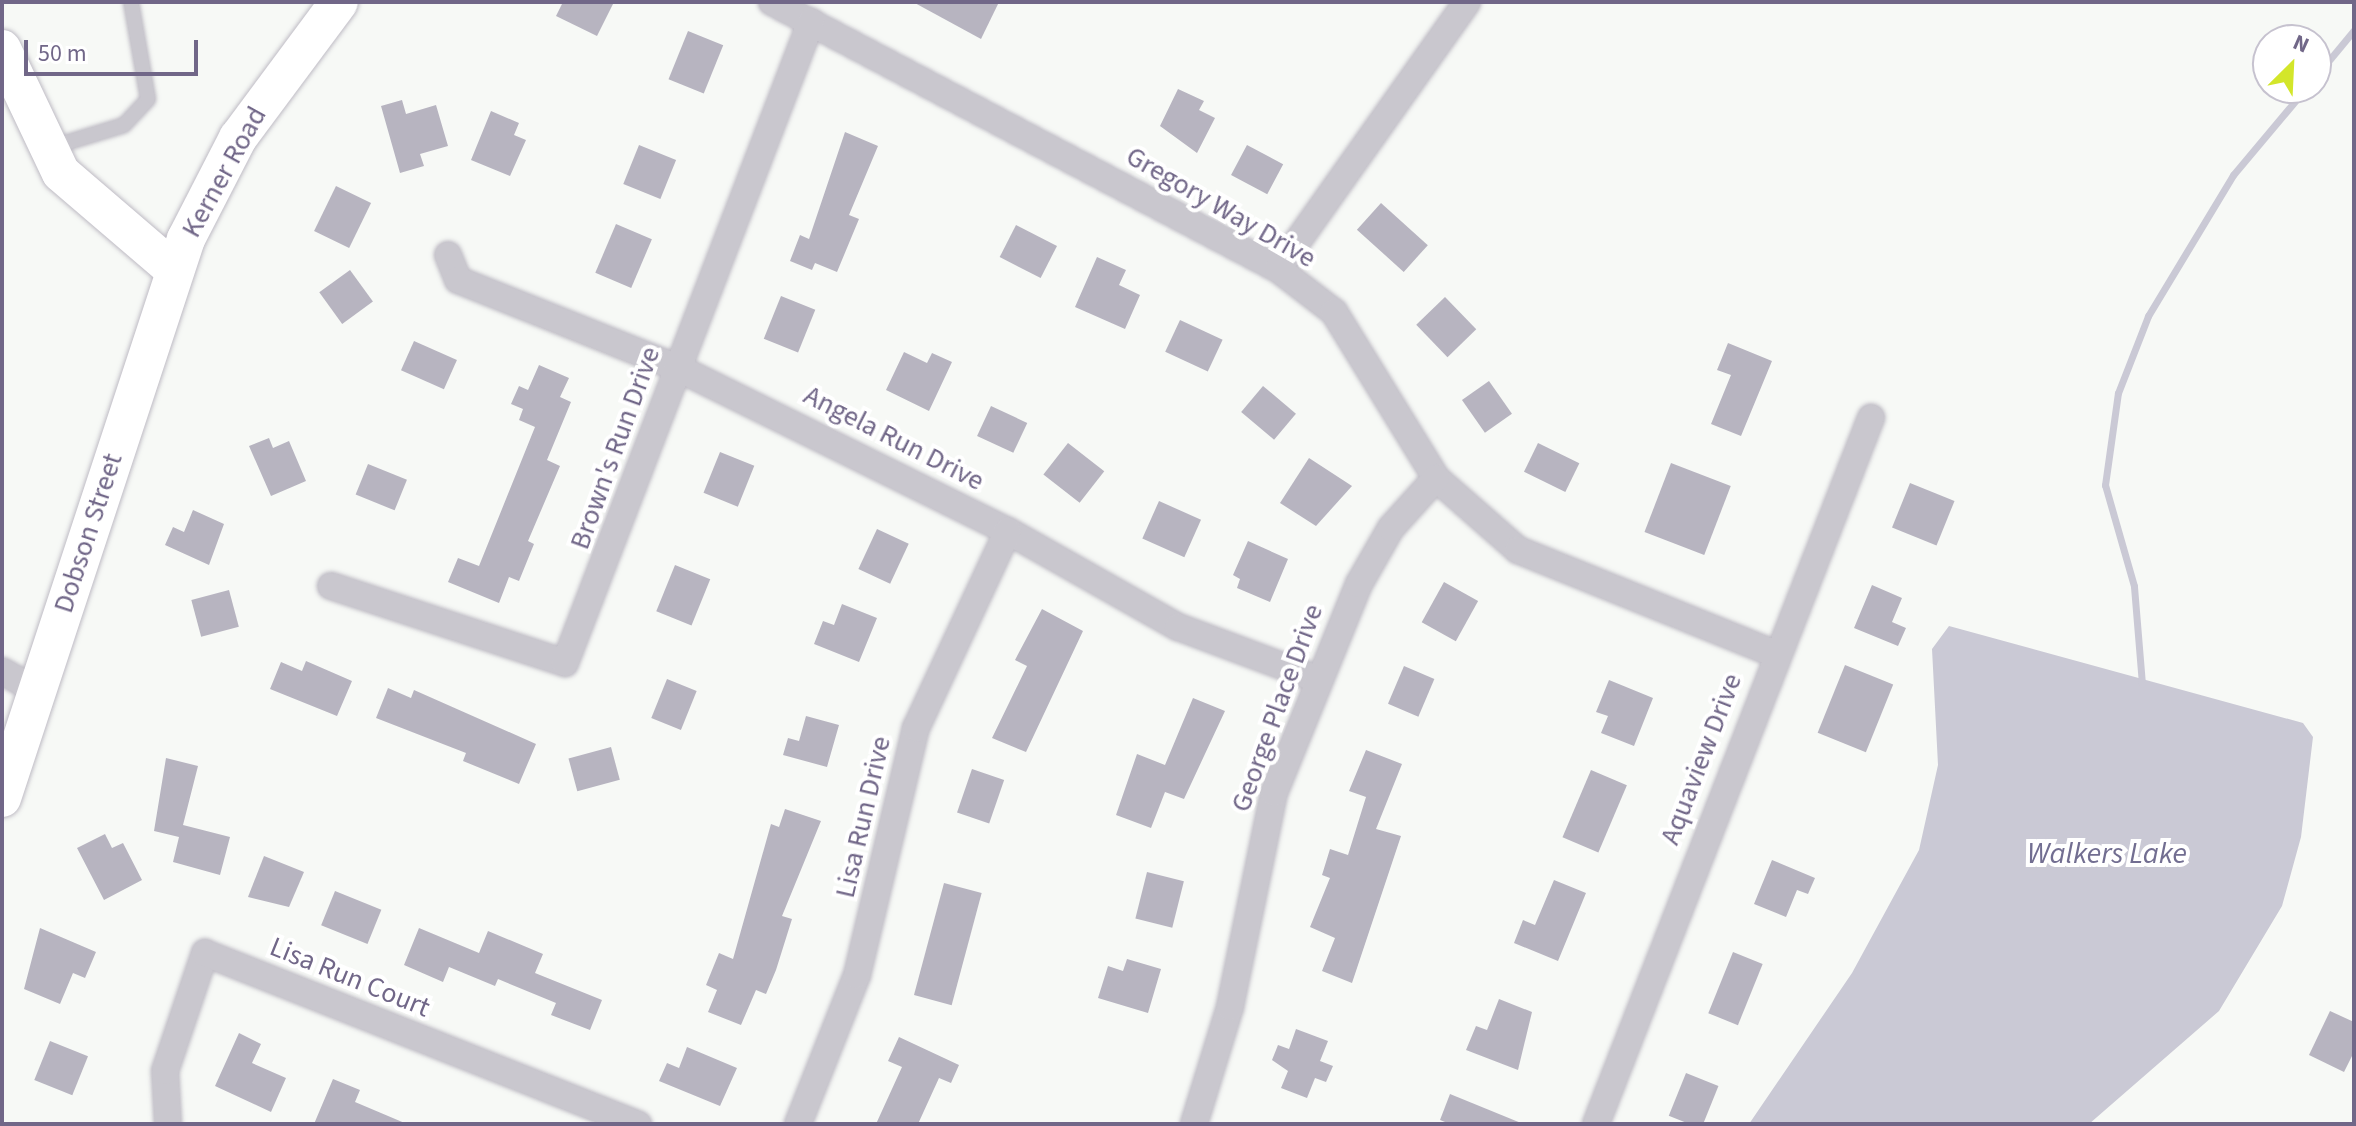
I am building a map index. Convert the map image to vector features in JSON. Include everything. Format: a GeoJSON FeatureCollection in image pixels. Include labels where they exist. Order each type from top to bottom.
{"type":"FeatureCollection","features":[{"type":"Feature","properties":{"kind":"street","name":"Kerner Road"},"geometry":{"type":"LineString","coordinates":[[173,269],[238,138],[339,2]]}},
{"type":"Feature","properties":{"kind":"street","name":"Gregory Way Drive"},"geometry":{"type":"LineString","coordinates":[[772,2],[1278,269],[1343,324],[1436,478],[1518,550],[1775,654]]}},
{"type":"Feature","properties":{"kind":"street"},"geometry":{"type":"LineString","coordinates":[[1278,269],[1467,2]]}},
{"type":"Feature","properties":{"kind":"street","name":"Brown's Run Drive"},"geometry":{"type":"LineString","coordinates":[[331,586],[565,663],[811,22]]}},
{"type":"Feature","properties":{"kind":"street"},"geometry":{"type":"LineString","coordinates":[[2,49],[45,149],[61,173],[173,269]]}},
{"type":"Feature","properties":{"kind":"street","name":"Angela Run Drive"},"geometry":{"type":"LineString","coordinates":[[448,255],[458,280],[678,368],[1008,531],[1178,627],[1317,679]]}},
{"type":"Feature","properties":{"kind":"street","name":"Dobson Street"},"geometry":{"type":"LineString","coordinates":[[2,798],[173,269]]}},
{"type":"Feature","properties":{"kind":"street","name":"Aquaview Drive"},"geometry":{"type":"LineString","coordinates":[[1596,1124],[1775,654],[1871,418]]}},
{"type":"Feature","properties":{"kind":"street","name":"George Place Drive"},"geometry":{"type":"LineString","coordinates":[[1194,1124],[1230,1007],[1274,793],[1317,679],[1385,539],[1436,478]]}},
{"type":"Feature","properties":{"kind":"street","name":"Lisa Run Drive"},"geometry":{"type":"LineString","coordinates":[[798,1124],[857,975],[916,728],[1008,531]]}},
{"type":"Feature","properties":{"kind":"street"},"geometry":{"type":"LineString","coordinates":[[2,671],[36,691]]}},
{"type":"Feature","properties":{"kind":"street","name":"Lisa Run Court"},"geometry":{"type":"LineString","coordinates":[[168,1124],[165,1071],[205,953],[638,1124]]}},
{"type":"Feature","properties":{"kind":"lane"},"geometry":{"type":"LineString","coordinates":[[45,149],[124,125],[148,99],[131,2]]}},
{"type":"Feature","properties":{"kind":"water","name":"Walkers Lake"},"geometry":{"type":"Polygon","coordinates":[[[1949,626],[2303,723],[2313,737],[2301,837],[2282,906],[2219,1011],[2089,1124],[1749,1124],[1852,973],[1919,850],[1938,765],[1932,649],[1949,626]]]}},
{"type":"Feature","properties":{"kind":"building"},"geometry":{"type":"Polygon","coordinates":[[[563,2],[614,2],[597,36],[556,16],[563,2]]]}},
{"type":"Feature","properties":{"kind":"building"},"geometry":{"type":"Polygon","coordinates":[[[913,2],[999,2],[981,39],[913,2]]]}},
{"type":"Feature","properties":{"kind":"building"},"geometry":{"type":"Polygon","coordinates":[[[688,31],[723,45],[704,93],[669,79],[688,31]]]}},
{"type":"Feature","properties":{"kind":"building"},"geometry":{"type":"Polygon","coordinates":[[[1178,89],[1204,101],[1199,110],[1215,118],[1197,153],[1160,126],[1178,89]]]}},
{"type":"Feature","properties":{"kind":"building"},"geometry":{"type":"Polygon","coordinates":[[[402,100],[406,114],[436,105],[448,146],[420,154],[424,166],[400,173],[381,106],[402,100]]]}},
{"type":"Feature","properties":{"kind":"building"},"geometry":{"type":"Polygon","coordinates":[[[491,111],[519,123],[514,135],[526,140],[510,176],[471,160],[491,111]]]}},
{"type":"Feature","properties":{"kind":"building"},"geometry":{"type":"Polygon","coordinates":[[[845,132],[878,146],[849,215],[859,219],[837,272],[815,263],[812,270],[790,261],[800,235],[809,239],[845,132]]]}},
{"type":"Feature","properties":{"kind":"building"},"geometry":{"type":"Polygon","coordinates":[[[639,145],[676,160],[660,199],[623,184],[639,145]]]}},
{"type":"Feature","properties":{"kind":"building"},"geometry":{"type":"Polygon","coordinates":[[[1247,145],[1283,164],[1267,194],[1231,175],[1247,145]]]}},
{"type":"Feature","properties":{"kind":"building"},"geometry":{"type":"Polygon","coordinates":[[[336,186],[371,203],[349,248],[314,231],[336,186]]]}},
{"type":"Feature","properties":{"kind":"building"},"geometry":{"type":"Polygon","coordinates":[[[1381,203],[1428,245],[1404,272],[1357,230],[1381,203]]]}},
{"type":"Feature","properties":{"kind":"building"},"geometry":{"type":"Polygon","coordinates":[[[616,224],[652,239],[631,288],[595,273],[616,224]]]}},
{"type":"Feature","properties":{"kind":"building"},"geometry":{"type":"Polygon","coordinates":[[[1016,225],[1057,246],[1041,278],[1000,257],[1016,225]]]}},
{"type":"Feature","properties":{"kind":"building"},"geometry":{"type":"Polygon","coordinates":[[[1097,257],[1126,270],[1119,285],[1140,295],[1125,329],[1075,307],[1097,257]]]}},
{"type":"Feature","properties":{"kind":"building"},"geometry":{"type":"Polygon","coordinates":[[[350,270],[373,302],[342,324],[319,292],[350,270]]]}},
{"type":"Feature","properties":{"kind":"building"},"geometry":{"type":"Polygon","coordinates":[[[781,296],[815,310],[798,353],[764,339],[781,296]]]}},
{"type":"Feature","properties":{"kind":"building"},"geometry":{"type":"Polygon","coordinates":[[[1445,297],[1476,329],[1447,357],[1416,325],[1445,297]]]}},
{"type":"Feature","properties":{"kind":"building"},"geometry":{"type":"Polygon","coordinates":[[[1180,320],[1223,340],[1208,372],[1165,352],[1180,320]]]}},
{"type":"Feature","properties":{"kind":"building"},"geometry":{"type":"Polygon","coordinates":[[[414,341],[457,360],[444,389],[401,370],[414,341]]]}},
{"type":"Feature","properties":{"kind":"building"},"geometry":{"type":"Polygon","coordinates":[[[1728,343],[1772,361],[1741,436],[1711,424],[1731,375],[1717,370],[1728,343]]]}},
{"type":"Feature","properties":{"kind":"building"},"geometry":{"type":"Polygon","coordinates":[[[904,352],[927,363],[932,353],[952,362],[929,411],[886,390],[904,352]]]}},
{"type":"Feature","properties":{"kind":"building"},"geometry":{"type":"Polygon","coordinates":[[[539,365],[569,378],[560,397],[571,402],[547,460],[560,466],[528,541],[534,544],[519,581],[509,577],[499,603],[448,582],[458,558],[479,566],[535,427],[519,420],[523,409],[511,404],[519,386],[528,390],[539,365]]]}},
{"type":"Feature","properties":{"kind":"building"},"geometry":{"type":"Polygon","coordinates":[[[1489,381],[1512,414],[1485,433],[1462,400],[1489,381]]]}},
{"type":"Feature","properties":{"kind":"building"},"geometry":{"type":"Polygon","coordinates":[[[1263,386],[1296,414],[1274,440],[1241,412],[1263,386]]]}},
{"type":"Feature","properties":{"kind":"building"},"geometry":{"type":"Polygon","coordinates":[[[991,406],[1027,423],[1013,453],[977,436],[991,406]]]}},
{"type":"Feature","properties":{"kind":"building"},"geometry":{"type":"Polygon","coordinates":[[[269,438],[273,448],[289,441],[306,481],[271,496],[249,446],[269,438]]]}},
{"type":"Feature","properties":{"kind":"building"},"geometry":{"type":"Polygon","coordinates":[[[1068,443],[1104,471],[1080,503],[1043,475],[1068,443]]]}},
{"type":"Feature","properties":{"kind":"building"},"geometry":{"type":"Polygon","coordinates":[[[1538,443],[1579,463],[1565,492],[1524,472],[1538,443]]]}},
{"type":"Feature","properties":{"kind":"building"},"geometry":{"type":"Polygon","coordinates":[[[720,452],[754,466],[738,507],[704,493],[720,452]]]}},
{"type":"Feature","properties":{"kind":"building"},"geometry":{"type":"Polygon","coordinates":[[[1309,458],[1352,486],[1316,526],[1280,503],[1309,458]]]}},
{"type":"Feature","properties":{"kind":"building"},"geometry":{"type":"Polygon","coordinates":[[[1671,463],[1731,486],[1704,555],[1644,532],[1671,463]]]}},
{"type":"Feature","properties":{"kind":"building"},"geometry":{"type":"Polygon","coordinates":[[[368,464],[407,480],[395,510],[356,495],[368,464]]]}},
{"type":"Feature","properties":{"kind":"building"},"geometry":{"type":"Polygon","coordinates":[[[1910,483],[1955,501],[1937,545],[1892,528],[1910,483]]]}},
{"type":"Feature","properties":{"kind":"building"},"geometry":{"type":"Polygon","coordinates":[[[1159,501],[1201,520],[1184,557],[1142,538],[1159,501]]]}},
{"type":"Feature","properties":{"kind":"building"},"geometry":{"type":"Polygon","coordinates":[[[193,510],[224,524],[209,565],[165,545],[173,527],[184,532],[193,510]]]}},
{"type":"Feature","properties":{"kind":"building"},"geometry":{"type":"Polygon","coordinates":[[[877,529],[909,544],[890,584],[858,569],[877,529]]]}},
{"type":"Feature","properties":{"kind":"building"},"geometry":{"type":"Polygon","coordinates":[[[1248,541],[1288,559],[1270,602],[1237,588],[1240,579],[1233,575],[1248,541]]]}},
{"type":"Feature","properties":{"kind":"building"},"geometry":{"type":"Polygon","coordinates":[[[675,565],[710,579],[692,626],[656,611],[675,565]]]}},
{"type":"Feature","properties":{"kind":"building"},"geometry":{"type":"Polygon","coordinates":[[[1444,582],[1478,601],[1456,641],[1422,622],[1444,582]]]}},
{"type":"Feature","properties":{"kind":"building"},"geometry":{"type":"Polygon","coordinates":[[[1872,585],[1902,598],[1892,622],[1906,628],[1898,646],[1854,628],[1872,585]]]}},
{"type":"Feature","properties":{"kind":"building"},"geometry":{"type":"Polygon","coordinates":[[[229,590],[239,627],[201,637],[191,600],[229,590]]]}},
{"type":"Feature","properties":{"kind":"building"},"geometry":{"type":"Polygon","coordinates":[[[842,604],[877,618],[859,662],[814,644],[823,621],[834,625],[842,604]]]}},
{"type":"Feature","properties":{"kind":"building"},"geometry":{"type":"Polygon","coordinates":[[[1042,609],[1083,631],[1026,752],[992,738],[1027,666],[1015,660],[1042,609]]]}},
{"type":"Feature","properties":{"kind":"building"},"geometry":{"type":"Polygon","coordinates":[[[306,661],[352,681],[337,716],[270,689],[281,662],[302,671],[306,661]]]}},
{"type":"Feature","properties":{"kind":"building"},"geometry":{"type":"Polygon","coordinates":[[[1845,665],[1893,684],[1866,752],[1818,733],[1845,665]]]}},
{"type":"Feature","properties":{"kind":"building"},"geometry":{"type":"Polygon","coordinates":[[[1404,666],[1434,679],[1418,717],[1388,704],[1404,666]]]}},
{"type":"Feature","properties":{"kind":"building"},"geometry":{"type":"Polygon","coordinates":[[[667,679],[697,691],[681,730],[651,718],[667,679]]]}},
{"type":"Feature","properties":{"kind":"building"},"geometry":{"type":"Polygon","coordinates":[[[1609,680],[1653,698],[1634,746],[1601,733],[1608,716],[1596,712],[1609,680]]]}},
{"type":"Feature","properties":{"kind":"building"},"geometry":{"type":"Polygon","coordinates":[[[388,688],[411,698],[414,690],[536,744],[519,784],[463,761],[466,753],[376,718],[388,688]]]}},
{"type":"Feature","properties":{"kind":"building"},"geometry":{"type":"Polygon","coordinates":[[[1193,698],[1225,711],[1184,799],[1165,792],[1151,828],[1116,815],[1137,754],[1165,765],[1193,698]]]}},
{"type":"Feature","properties":{"kind":"building"},"geometry":{"type":"Polygon","coordinates":[[[806,716],[839,725],[827,767],[783,755],[788,738],[799,741],[806,716]]]}},
{"type":"Feature","properties":{"kind":"building"},"geometry":{"type":"Polygon","coordinates":[[[611,747],[620,780],[577,791],[568,758],[611,747]]]}},
{"type":"Feature","properties":{"kind":"building"},"geometry":{"type":"Polygon","coordinates":[[[1366,750],[1402,764],[1376,829],[1401,836],[1352,983],[1322,971],[1335,938],[1310,927],[1330,878],[1322,875],[1330,849],[1348,855],[1366,797],[1349,791],[1366,750]]]}},
{"type":"Feature","properties":{"kind":"building"},"geometry":{"type":"Polygon","coordinates":[[[166,758],[198,766],[183,825],[230,837],[220,875],[173,862],[179,837],[154,831],[166,758]]]}},
{"type":"Feature","properties":{"kind":"building"},"geometry":{"type":"Polygon","coordinates":[[[972,769],[1004,780],[989,824],[957,812],[972,769]]]}},
{"type":"Feature","properties":{"kind":"building"},"geometry":{"type":"Polygon","coordinates":[[[1591,770],[1627,785],[1598,852],[1562,837],[1591,770]]]}},
{"type":"Feature","properties":{"kind":"building"},"geometry":{"type":"Polygon","coordinates":[[[785,809],[821,821],[782,916],[792,919],[776,970],[766,994],[756,990],[741,1025],[708,1012],[717,990],[706,985],[719,953],[733,959],[771,824],[779,827],[785,809]]]}},
{"type":"Feature","properties":{"kind":"building"},"geometry":{"type":"Polygon","coordinates":[[[105,834],[112,848],[123,843],[142,880],[104,900],[77,848],[105,834]]]}},
{"type":"Feature","properties":{"kind":"building"},"geometry":{"type":"Polygon","coordinates":[[[264,856],[304,872],[289,907],[248,897],[264,856]]]}},
{"type":"Feature","properties":{"kind":"building"},"geometry":{"type":"Polygon","coordinates":[[[1772,860],[1815,878],[1808,894],[1797,890],[1786,917],[1754,904],[1772,860]]]}},
{"type":"Feature","properties":{"kind":"building"},"geometry":{"type":"Polygon","coordinates":[[[1147,872],[1184,881],[1172,928],[1135,919],[1147,872]]]}},
{"type":"Feature","properties":{"kind":"building"},"geometry":{"type":"Polygon","coordinates":[[[1554,880],[1586,893],[1558,961],[1514,943],[1523,920],[1535,925],[1554,880]]]}},
{"type":"Feature","properties":{"kind":"building"},"geometry":{"type":"Polygon","coordinates":[[[944,883],[982,893],[952,1005],[914,995],[944,883]]]}},
{"type":"Feature","properties":{"kind":"building"},"geometry":{"type":"Polygon","coordinates":[[[335,891],[381,910],[367,944],[321,925],[335,891]]]}},
{"type":"Feature","properties":{"kind":"building"},"geometry":{"type":"Polygon","coordinates":[[[40,928],[96,952],[85,978],[73,973],[60,1004],[24,989],[40,928]]]}},
{"type":"Feature","properties":{"kind":"building"},"geometry":{"type":"Polygon","coordinates":[[[419,928],[479,953],[488,931],[543,954],[535,973],[602,1000],[590,1030],[551,1015],[556,1003],[498,979],[495,986],[449,967],[443,982],[404,965],[419,928]]]}},
{"type":"Feature","properties":{"kind":"building"},"geometry":{"type":"Polygon","coordinates":[[[1733,952],[1763,964],[1738,1025],[1708,1013],[1733,952]]]}},
{"type":"Feature","properties":{"kind":"building"},"geometry":{"type":"Polygon","coordinates":[[[1127,959],[1161,969],[1148,1013],[1098,998],[1108,966],[1123,971],[1127,959]]]}},
{"type":"Feature","properties":{"kind":"building"},"geometry":{"type":"Polygon","coordinates":[[[1499,999],[1532,1012],[1518,1070],[1466,1050],[1476,1026],[1487,1030],[1499,999]]]}},
{"type":"Feature","properties":{"kind":"building"},"geometry":{"type":"Polygon","coordinates":[[[2330,1011],[2354,1022],[2354,1052],[2344,1072],[2309,1055],[2330,1011]]]}},
{"type":"Feature","properties":{"kind":"building"},"geometry":{"type":"Polygon","coordinates":[[[1296,1029],[1328,1041],[1320,1061],[1333,1066],[1326,1082],[1315,1078],[1307,1098],[1281,1088],[1288,1071],[1272,1060],[1278,1045],[1289,1049],[1296,1029]]]}},
{"type":"Feature","properties":{"kind":"building"},"geometry":{"type":"Polygon","coordinates":[[[239,1033],[261,1044],[252,1063],[286,1078],[271,1112],[215,1086],[239,1033]]]}},
{"type":"Feature","properties":{"kind":"building"},"geometry":{"type":"Polygon","coordinates":[[[899,1037],[959,1065],[951,1083],[939,1078],[918,1124],[876,1124],[902,1067],[888,1061],[899,1037]]]}},
{"type":"Feature","properties":{"kind":"building"},"geometry":{"type":"Polygon","coordinates":[[[50,1041],[88,1056],[72,1095],[34,1080],[50,1041]]]}},
{"type":"Feature","properties":{"kind":"building"},"geometry":{"type":"Polygon","coordinates":[[[687,1047],[737,1068],[720,1106],[659,1081],[667,1063],[679,1068],[687,1047]]]}},
{"type":"Feature","properties":{"kind":"building"},"geometry":{"type":"Polygon","coordinates":[[[1686,1073],[1718,1086],[1703,1124],[1689,1124],[1669,1116],[1686,1073]]]}},
{"type":"Feature","properties":{"kind":"building"},"geometry":{"type":"Polygon","coordinates":[[[333,1079],[360,1090],[355,1102],[407,1124],[314,1124],[333,1079]]]}},
{"type":"Feature","properties":{"kind":"building"},"geometry":{"type":"Polygon","coordinates":[[[1450,1094],[1521,1124],[1450,1124],[1440,1120],[1450,1094]]]}},
{"type":"Feature","properties":{"kind":"waterway"},"geometry":{"type":"LineString","coordinates":[[2332,57],[2354,30]]}},
{"type":"Feature","properties":{"kind":"waterway"},"geometry":{"type":"LineString","coordinates":[[2142,684],[2134,586],[2105,485],[2118,393],[2148,316],[2233,175],[2293,104]]}}]}
